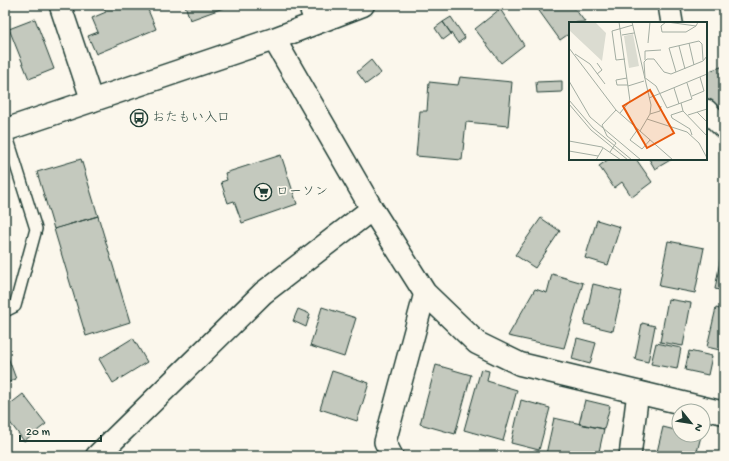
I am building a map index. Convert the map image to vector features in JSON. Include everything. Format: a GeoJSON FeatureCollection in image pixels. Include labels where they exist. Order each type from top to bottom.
{"type":"FeatureCollection","features":[{"type":"Feature","properties":{"kind":"street"},"geometry":{"type":"LineString","coordinates":[[60,5],[92,101]]}},
{"type":"Feature","properties":{"kind":"street"},"geometry":{"type":"LineString","coordinates":[[5,130],[274,39],[313,14],[363,5]]}},
{"type":"Feature","properties":{"kind":"street"},"geometry":{"type":"LineString","coordinates":[[669,5],[672,22]]}},
{"type":"Feature","properties":{"kind":"street"},"geometry":{"type":"LineString","coordinates":[[274,39],[372,209],[425,294],[477,343],[520,364],[724,413]]}},
{"type":"Feature","properties":{"kind":"street"},"geometry":{"type":"LineString","coordinates":[[707,111],[724,128]]}},
{"type":"Feature","properties":{"kind":"street"},"geometry":{"type":"LineString","coordinates":[[97,456],[263,294],[372,209]]}},
{"type":"Feature","properties":{"kind":"street"},"geometry":{"type":"LineString","coordinates":[[392,456],[385,442],[425,294]]}},
{"type":"Feature","properties":{"kind":"street"},"geometry":{"type":"LineString","coordinates":[[630,456],[638,392]]}},
{"type":"Feature","properties":{"kind":"lane"},"geometry":{"type":"LineString","coordinates":[[5,130],[36,229],[15,306],[5,311]]}},
{"type":"Feature","properties":{"kind":"building"},"geometry":{"type":"Polygon","coordinates":[[[103,5],[146,5],[156,29],[96,54],[88,36],[98,32],[92,18],[106,12],[103,5]]]}},
{"type":"Feature","properties":{"kind":"building"},"geometry":{"type":"Polygon","coordinates":[[[185,5],[226,5],[226,7],[190,20],[185,5]]]}},
{"type":"Feature","properties":{"kind":"building"},"geometry":{"type":"Polygon","coordinates":[[[541,5],[572,5],[585,22],[569,22],[569,34],[560,40],[537,8],[541,5]]]}},
{"type":"Feature","properties":{"kind":"building"},"geometry":{"type":"Polygon","coordinates":[[[500,9],[524,45],[501,63],[475,29],[500,9]]]}},
{"type":"Feature","properties":{"kind":"building"},"geometry":{"type":"Polygon","coordinates":[[[451,17],[465,38],[458,43],[443,22],[451,17]]]}},
{"type":"Feature","properties":{"kind":"building"},"geometry":{"type":"Polygon","coordinates":[[[35,19],[54,69],[29,79],[9,29],[35,19]]]}},
{"type":"Feature","properties":{"kind":"building"},"geometry":{"type":"Polygon","coordinates":[[[443,22],[451,34],[443,40],[435,28],[443,22]]]}},
{"type":"Feature","properties":{"kind":"building"},"geometry":{"type":"Polygon","coordinates":[[[371,60],[381,73],[366,84],[357,72],[371,60]]]}},
{"type":"Feature","properties":{"kind":"building"},"geometry":{"type":"Polygon","coordinates":[[[724,66],[724,107],[707,112],[707,72],[724,66]]]}},
{"type":"Feature","properties":{"kind":"building"},"geometry":{"type":"Polygon","coordinates":[[[460,77],[512,82],[508,126],[466,122],[462,160],[416,156],[420,111],[427,111],[429,82],[458,85],[460,77]]]}},
{"type":"Feature","properties":{"kind":"building"},"geometry":{"type":"Polygon","coordinates":[[[562,81],[562,92],[537,93],[536,82],[562,81]]]}},
{"type":"Feature","properties":{"kind":"building"},"geometry":{"type":"Polygon","coordinates":[[[281,155],[297,204],[242,223],[234,201],[228,203],[221,182],[227,180],[225,173],[281,155]]]}},
{"type":"Feature","properties":{"kind":"building"},"geometry":{"type":"Polygon","coordinates":[[[81,159],[98,216],[54,229],[37,172],[81,159]]]}},
{"type":"Feature","properties":{"kind":"building"},"geometry":{"type":"Polygon","coordinates":[[[608,160],[637,160],[652,182],[632,197],[622,182],[614,188],[599,166],[608,160]]]}},
{"type":"Feature","properties":{"kind":"building"},"geometry":{"type":"Polygon","coordinates":[[[650,160],[670,160],[655,169],[650,160]]]}},
{"type":"Feature","properties":{"kind":"building"},"geometry":{"type":"Polygon","coordinates":[[[98,216],[130,322],[86,336],[54,229],[98,216]]]}},
{"type":"Feature","properties":{"kind":"building"},"geometry":{"type":"Polygon","coordinates":[[[541,218],[560,231],[535,268],[515,255],[541,218]]]}},
{"type":"Feature","properties":{"kind":"building"},"geometry":{"type":"Polygon","coordinates":[[[597,220],[620,227],[608,265],[585,258],[597,220]]]}},
{"type":"Feature","properties":{"kind":"building"},"geometry":{"type":"Polygon","coordinates":[[[668,241],[704,248],[695,293],[659,286],[668,241]]]}},
{"type":"Feature","properties":{"kind":"building"},"geometry":{"type":"Polygon","coordinates":[[[721,256],[724,256],[724,291],[715,289],[721,256]]]}},
{"type":"Feature","properties":{"kind":"building"},"geometry":{"type":"Polygon","coordinates":[[[552,274],[583,283],[564,348],[508,336],[535,289],[547,293],[552,274]]]}},
{"type":"Feature","properties":{"kind":"building"},"geometry":{"type":"Polygon","coordinates":[[[593,284],[622,291],[613,331],[584,324],[593,284]]]}},
{"type":"Feature","properties":{"kind":"building"},"geometry":{"type":"Polygon","coordinates":[[[668,299],[691,303],[683,346],[660,342],[668,299]]]}},
{"type":"Feature","properties":{"kind":"building"},"geometry":{"type":"Polygon","coordinates":[[[322,307],[356,318],[344,357],[310,346],[322,307]]]}},
{"type":"Feature","properties":{"kind":"building"},"geometry":{"type":"Polygon","coordinates":[[[716,308],[724,310],[724,351],[707,347],[716,308]]]}},
{"type":"Feature","properties":{"kind":"building"},"geometry":{"type":"Polygon","coordinates":[[[298,309],[310,314],[306,327],[293,321],[298,309]]]}},
{"type":"Feature","properties":{"kind":"building"},"geometry":{"type":"Polygon","coordinates":[[[642,323],[655,326],[648,362],[635,359],[642,323]]]}},
{"type":"Feature","properties":{"kind":"building"},"geometry":{"type":"Polygon","coordinates":[[[133,338],[147,362],[113,383],[99,359],[133,338]]]}},
{"type":"Feature","properties":{"kind":"building"},"geometry":{"type":"Polygon","coordinates":[[[577,338],[596,343],[590,364],[572,359],[577,338]]]}},
{"type":"Feature","properties":{"kind":"building"},"geometry":{"type":"Polygon","coordinates":[[[656,343],[681,348],[677,369],[651,364],[656,343]]]}},
{"type":"Feature","properties":{"kind":"building"},"geometry":{"type":"Polygon","coordinates":[[[5,349],[16,379],[5,384],[5,349]]]}},
{"type":"Feature","properties":{"kind":"building"},"geometry":{"type":"Polygon","coordinates":[[[689,351],[712,356],[708,375],[685,370],[689,351]]]}},
{"type":"Feature","properties":{"kind":"building"},"geometry":{"type":"Polygon","coordinates":[[[436,365],[471,375],[455,434],[420,424],[436,365]]]}},
{"type":"Feature","properties":{"kind":"building"},"geometry":{"type":"Polygon","coordinates":[[[481,369],[489,371],[487,381],[517,390],[503,441],[464,430],[481,369]]]}},
{"type":"Feature","properties":{"kind":"building"},"geometry":{"type":"Polygon","coordinates":[[[332,371],[369,383],[357,421],[320,409],[332,371]]]}},
{"type":"Feature","properties":{"kind":"building"},"geometry":{"type":"Polygon","coordinates":[[[23,394],[46,424],[24,441],[5,416],[5,408],[23,394]]]}},
{"type":"Feature","properties":{"kind":"building"},"geometry":{"type":"Polygon","coordinates":[[[521,400],[550,408],[539,450],[511,443],[521,400]]]}},
{"type":"Feature","properties":{"kind":"building"},"geometry":{"type":"Polygon","coordinates":[[[585,400],[610,406],[604,429],[579,424],[585,400]]]}},
{"type":"Feature","properties":{"kind":"building"},"geometry":{"type":"Polygon","coordinates":[[[554,418],[604,429],[598,456],[555,456],[546,454],[554,418]]]}},
{"type":"Feature","properties":{"kind":"building"},"geometry":{"type":"Polygon","coordinates":[[[663,427],[671,429],[671,443],[699,443],[696,456],[656,456],[663,427]]]}},
{"type":"Feature","properties":{"kind":"place","name":"おたもい入口"},"geometry":{"type":"Point","coordinates":[139,118]}},
{"type":"Feature","properties":{"kind":"place","name":"ローソン"},"geometry":{"type":"Point","coordinates":[263,192]}}]}
